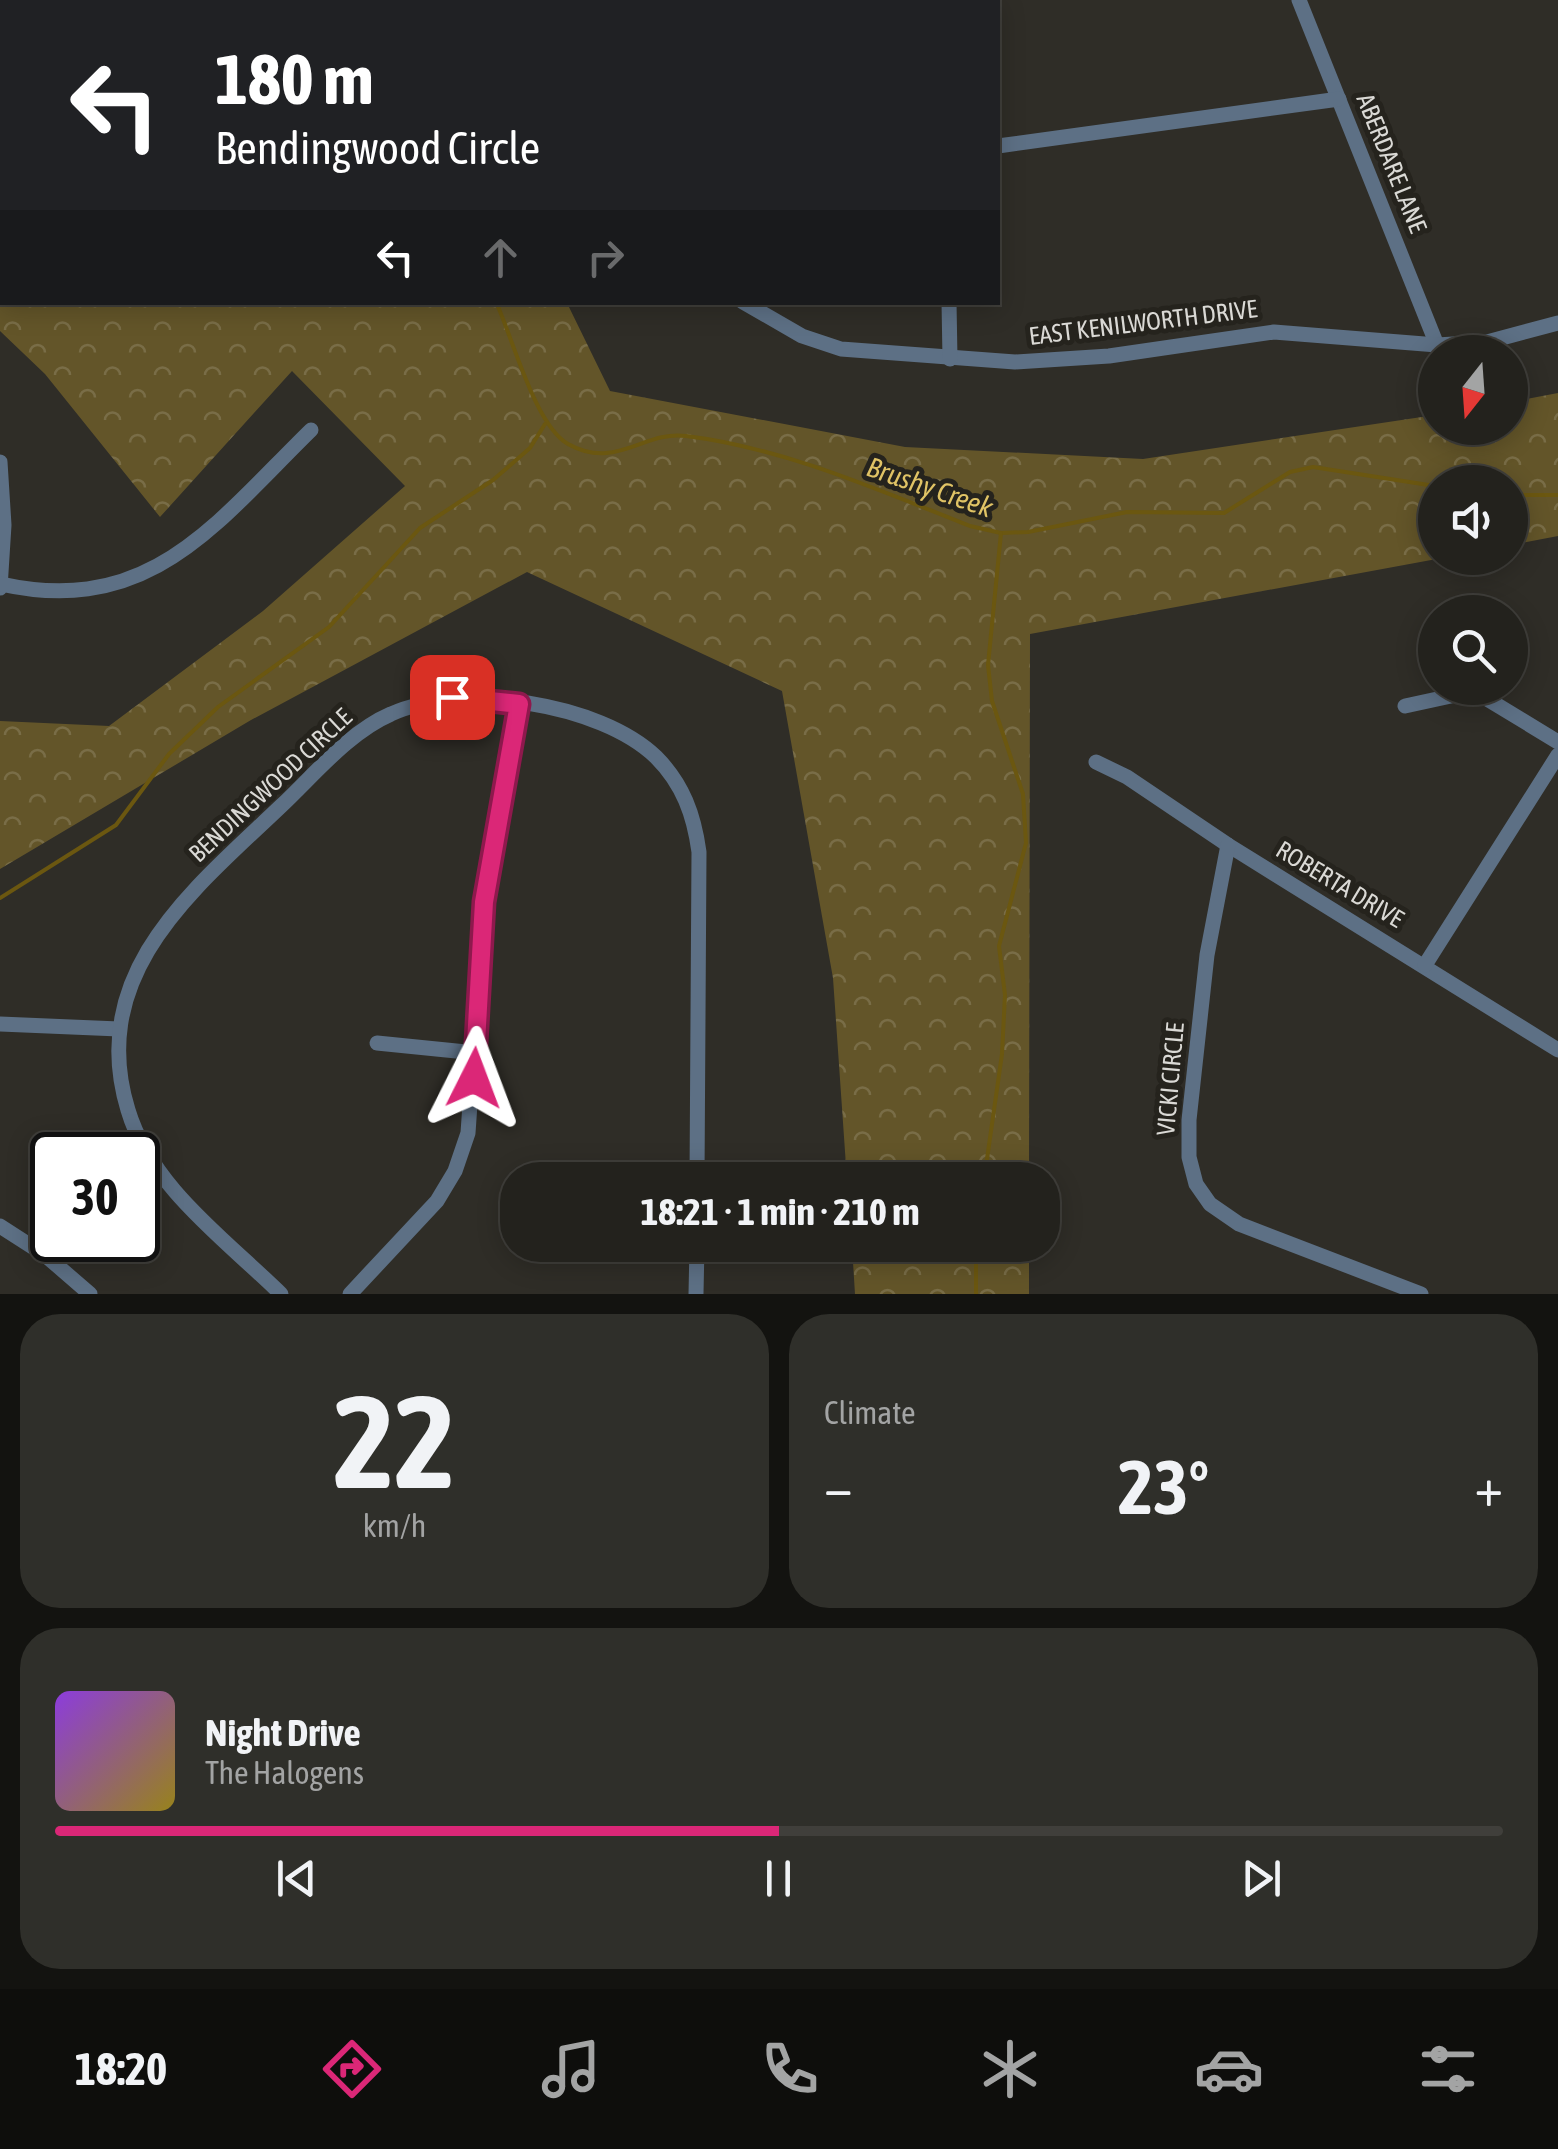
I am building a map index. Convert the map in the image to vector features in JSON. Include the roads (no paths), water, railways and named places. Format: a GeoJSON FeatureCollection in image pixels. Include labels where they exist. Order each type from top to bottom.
{"type":"FeatureCollection","features":[{"type":"Feature","properties":{"kind":"street","name":"ABERDARE LANE"},"geometry":{"type":"LineString","coordinates":[[1299,0],[1433,335]]}},
{"type":"Feature","properties":{"kind":"street"},"geometry":{"type":"LineString","coordinates":[[1000,146],[1339,99]]}},
{"type":"Feature","properties":{"kind":"street","name":"EAST KENILWORTH DRIVE"},"geometry":{"type":"LineString","coordinates":[[748,305],[818,342],[868,352],[950,359],[1070,360],[1274,332],[1418,344]]}},
{"type":"Feature","properties":{"kind":"street"},"geometry":{"type":"LineString","coordinates":[[949,305],[950,359]]}},
{"type":"Feature","properties":{"kind":"street","name":"EAST KENILWORTH DRIVE"},"geometry":{"type":"LineString","coordinates":[[1513,335],[1558,323]]}},
{"type":"Feature","properties":{"kind":"street"},"geometry":{"type":"LineString","coordinates":[[0,462],[4,525],[1,586],[77,594],[152,570],[213,526],[312,430]]}},
{"type":"Feature","properties":{"kind":"street"},"geometry":{"type":"LineString","coordinates":[[1405,706],[1474,691],[1558,742]]}},
{"type":"Feature","properties":{"kind":"street","name":"BENDINGWOOD CIRCLE"},"geometry":{"type":"LineString","coordinates":[[280,1294],[177,1193],[148,1155],[126,1106],[119,1029],[138,966],[160,927],[204,880],[370,726],[412,706],[452,697],[519,704],[600,724],[629,737],[666,769],[689,806],[698,852],[697,1162]]}},
{"type":"Feature","properties":{"kind":"street"},"geometry":{"type":"LineString","coordinates":[[350,1294],[426,1214],[448,1184],[468,1133],[484,902],[519,704]]}},
{"type":"Feature","properties":{"kind":"street"},"geometry":{"type":"LineString","coordinates":[[1424,965],[1558,755]]}},
{"type":"Feature","properties":{"kind":"street","name":"ROBERTA DRIVE"},"geometry":{"type":"LineString","coordinates":[[1096,762],[1126,777],[1228,846],[1558,1050]]}},
{"type":"Feature","properties":{"kind":"street","name":"VICKI CIRCLE"},"geometry":{"type":"LineString","coordinates":[[1228,846],[1207,954],[1189,1120],[1189,1157],[1196,1184],[1210,1204],[1239,1224],[1421,1294]]}},
{"type":"Feature","properties":{"kind":"street"},"geometry":{"type":"LineString","coordinates":[[0,1024],[119,1029]]}},
{"type":"Feature","properties":{"kind":"street"},"geometry":{"type":"LineString","coordinates":[[377,1043],[476,1053]]}},
{"type":"Feature","properties":{"kind":"street"},"geometry":{"type":"LineString","coordinates":[[0,1226],[45,1255],[90,1294]]}},
{"type":"Feature","properties":{"kind":"street"},"geometry":{"type":"LineString","coordinates":[[696,1294],[697,1262]]}},
{"type":"Feature","properties":{"kind":"waterway","name":"Brushy Creek"},"geometry":{"type":"LineString","coordinates":[[497,305],[535,400],[556,434],[568,444],[601,453],[671,436],[723,442],[795,460],[970,526],[1001,533],[1028,532],[1127,512],[1224,513],[1290,472],[1313,467],[1418,483]]}},
{"type":"Feature","properties":{"kind":"waterway"},"geometry":{"type":"LineString","coordinates":[[0,898],[116,825],[169,754],[218,707],[329,627],[420,528],[493,480],[530,448],[545,424]]}},
{"type":"Feature","properties":{"kind":"waterway","name":"Brushy Creek"},"geometry":{"type":"LineString","coordinates":[[1528,495],[1558,495]]}},
{"type":"Feature","properties":{"kind":"waterway"},"geometry":{"type":"LineString","coordinates":[[987,1162],[1002,1054],[1005,995],[999,946],[1026,843],[1023,794],[992,701],[988,665],[1001,533]]}},
{"type":"Feature","properties":{"kind":"waterway"},"geometry":{"type":"LineString","coordinates":[[976,1262],[976,1294]]}}]}
